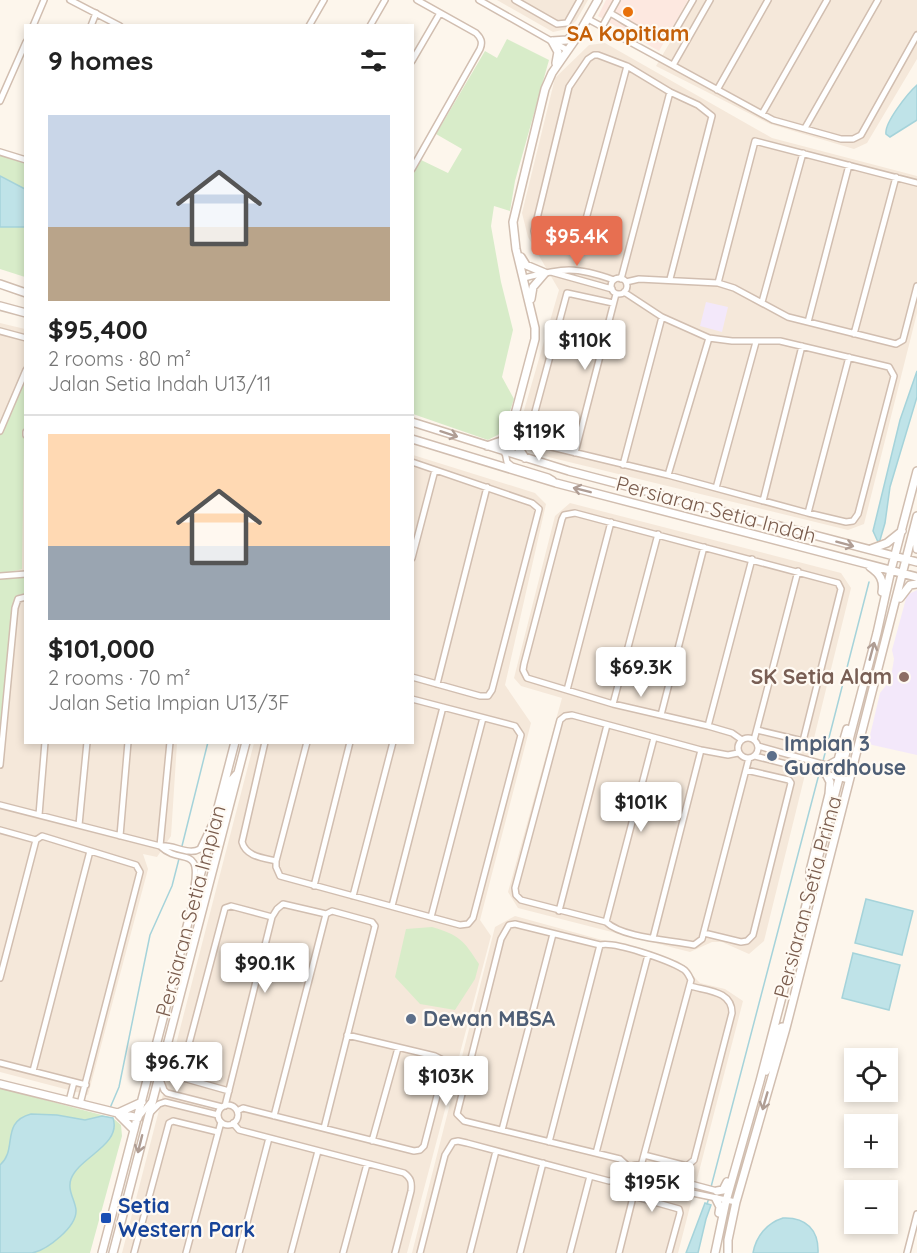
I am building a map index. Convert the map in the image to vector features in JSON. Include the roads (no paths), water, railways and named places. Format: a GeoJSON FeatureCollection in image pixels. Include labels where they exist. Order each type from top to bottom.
{"type":"FeatureCollection","features":[{"type":"Feature","properties":{"kind":"street"},"geometry":{"type":"LineString","coordinates":[[34,24],[44,0]]}},
{"type":"Feature","properties":{"kind":"street"},"geometry":{"type":"LineString","coordinates":[[70,0],[116,24]]}},
{"type":"Feature","properties":{"kind":"street"},"geometry":{"type":"LineString","coordinates":[[310,24],[324,0]]}},
{"type":"Feature","properties":{"kind":"street"},"geometry":{"type":"LineString","coordinates":[[371,24],[385,0]]}},
{"type":"Feature","properties":{"kind":"street"},"geometry":{"type":"LineString","coordinates":[[414,165],[482,43],[480,36],[417,0]]}},
{"type":"Feature","properties":{"kind":"street"},"geometry":{"type":"LineString","coordinates":[[479,0],[567,50]]}},
{"type":"Feature","properties":{"kind":"street"},"geometry":{"type":"LineString","coordinates":[[515,0],[557,24],[567,23],[580,0]]}},
{"type":"Feature","properties":{"kind":"street"},"geometry":{"type":"LineString","coordinates":[[552,73],[598,0]]}},
{"type":"Feature","properties":{"kind":"street"},"geometry":{"type":"LineString","coordinates":[[602,27],[617,0]]}},
{"type":"Feature","properties":{"kind":"street"},"geometry":{"type":"LineString","coordinates":[[610,13],[656,39],[662,40],[672,36],[693,0]]}},
{"type":"Feature","properties":{"kind":"street"},"geometry":{"type":"LineString","coordinates":[[673,65],[710,0]]}},
{"type":"Feature","properties":{"kind":"street"},"geometry":{"type":"LineString","coordinates":[[717,90],[768,0]]}},
{"type":"Feature","properties":{"kind":"street"},"geometry":{"type":"LineString","coordinates":[[762,114],[827,0]]}},
{"type":"Feature","properties":{"kind":"street"},"geometry":{"type":"LineString","coordinates":[[805,128],[878,0]]}},
{"type":"Feature","properties":{"kind":"street"},"geometry":{"type":"LineString","coordinates":[[92,24],[96,13]]}},
{"type":"Feature","properties":{"kind":"street"},"geometry":{"type":"LineString","coordinates":[[414,58],[440,13]]}},
{"type":"Feature","properties":{"kind":"street"},"geometry":{"type":"LineString","coordinates":[[552,41],[567,40],[586,21]]}},
{"type":"Feature","properties":{"kind":"street"},"geometry":{"type":"LineString","coordinates":[[586,21],[602,27],[773,120],[845,140],[861,135],[917,34]]}},
{"type":"Feature","properties":{"kind":"street"},"geometry":{"type":"LineString","coordinates":[[552,41],[558,52],[545,89],[513,222],[516,249],[536,328],[505,452],[507,462],[512,466],[548,477],[556,483]]}},
{"type":"Feature","properties":{"kind":"street"},"geometry":{"type":"LineString","coordinates":[[0,101],[24,47]]}},
{"type":"Feature","properties":{"kind":"street"},"geometry":{"type":"LineString","coordinates":[[627,66],[578,249],[539,241],[536,239],[533,227],[569,87],[591,56],[598,55],[627,66],[670,92],[698,105],[712,116],[670,279]]}},
{"type":"Feature","properties":{"kind":"street"},"geometry":{"type":"LineString","coordinates":[[624,292],[627,286],[623,280],[670,92]]}},
{"type":"Feature","properties":{"kind":"street"},"geometry":{"type":"LineString","coordinates":[[718,283],[755,141],[917,183]]}},
{"type":"Feature","properties":{"kind":"street"},"geometry":{"type":"LineString","coordinates":[[0,152],[24,159]]}},
{"type":"Feature","properties":{"kind":"street"},"geometry":{"type":"LineString","coordinates":[[762,302],[802,153]]}},
{"type":"Feature","properties":{"kind":"street"},"geometry":{"type":"LineString","coordinates":[[808,322],[849,165]]}},
{"type":"Feature","properties":{"kind":"street"},"geometry":{"type":"LineString","coordinates":[[854,334],[896,177]]}},
{"type":"Feature","properties":{"kind":"street"},"geometry":{"type":"LineString","coordinates":[[516,249],[526,266],[614,292],[624,292],[662,317],[709,338],[780,342],[889,367],[894,376],[858,514],[854,521],[846,522],[808,513],[669,475],[535,443],[529,434],[567,293],[613,303]]}},
{"type":"Feature","properties":{"kind":"street"},"geometry":{"type":"LineString","coordinates":[[524,278],[557,269],[574,269],[614,280],[670,279],[718,283],[734,288],[788,317],[890,344],[903,340],[917,286]]}},
{"type":"Feature","properties":{"kind":"street"},"geometry":{"type":"LineString","coordinates":[[531,308],[533,287],[548,272]]}},
{"type":"Feature","properties":{"kind":"street"},"geometry":{"type":"LineString","coordinates":[[575,453],[613,303],[614,280]]}},
{"type":"Feature","properties":{"kind":"street"},"geometry":{"type":"LineString","coordinates":[[0,284],[24,292]]}},
{"type":"Feature","properties":{"kind":"street"},"geometry":{"type":"LineString","coordinates":[[0,306],[24,312]]}},
{"type":"Feature","properties":{"kind":"street"},"geometry":{"type":"LineString","coordinates":[[623,465],[662,317]]}},
{"type":"Feature","properties":{"kind":"street"},"geometry":{"type":"LineString","coordinates":[[0,331],[24,337]]}},
{"type":"Feature","properties":{"kind":"street"},"geometry":{"type":"LineString","coordinates":[[669,475],[709,338]]}},
{"type":"Feature","properties":{"kind":"street"},"geometry":{"type":"LineString","coordinates":[[716,488],[756,342]]}},
{"type":"Feature","properties":{"kind":"street"},"geometry":{"type":"LineString","coordinates":[[763,501],[802,346]]}},
{"type":"Feature","properties":{"kind":"street"},"geometry":{"type":"LineString","coordinates":[[808,513],[849,357]]}},
{"type":"Feature","properties":{"kind":"street"},"geometry":{"type":"LineString","coordinates":[[0,431],[24,375]]}},
{"type":"Feature","properties":{"kind":"street","name":"Persiaran Setia Indah"},"geometry":{"type":"LineString","coordinates":[[414,423],[525,458],[917,562]]}},
{"type":"Feature","properties":{"kind":"street"},"geometry":{"type":"LineString","coordinates":[[486,446],[501,441],[511,429]]}},
{"type":"Feature","properties":{"kind":"street"},"geometry":{"type":"LineString","coordinates":[[511,429],[516,444],[525,458]]}},
{"type":"Feature","properties":{"kind":"street","name":"Persiaran Setia Indah"},"geometry":{"type":"LineString","coordinates":[[414,439],[556,483],[917,578]]}},
{"type":"Feature","properties":{"kind":"street"},"geometry":{"type":"LineString","coordinates":[[414,463],[535,504],[539,509],[495,684],[488,696],[480,696],[414,678]]}},
{"type":"Feature","properties":{"kind":"street"},"geometry":{"type":"LineString","coordinates":[[414,550],[435,470]]}},
{"type":"Feature","properties":{"kind":"street","name":"Persiaran Setia Prima"},"geometry":{"type":"LineString","coordinates":[[715,1253],[726,1201],[842,769],[917,471]]}},
{"type":"Feature","properties":{"kind":"street"},"geometry":{"type":"LineString","coordinates":[[438,684],[487,487]]}},
{"type":"Feature","properties":{"kind":"street"},"geometry":{"type":"LineString","coordinates":[[742,740],[732,733],[613,704],[531,680],[524,674],[524,664],[562,519],[568,513],[611,522],[835,581],[841,589],[803,741],[757,730]]}},
{"type":"Feature","properties":{"kind":"street"},"geometry":{"type":"LineString","coordinates":[[917,517],[917,549]]}},
{"type":"Feature","properties":{"kind":"street","name":"Persiaran Setia Prima"},"geometry":{"type":"LineString","coordinates":[[728,1253],[736,1202],[786,1028],[917,517]]}},
{"type":"Feature","properties":{"kind":"street"},"geometry":{"type":"LineString","coordinates":[[567,690],[611,522]]}},
{"type":"Feature","properties":{"kind":"street"},"geometry":{"type":"LineString","coordinates":[[868,550],[887,543],[902,531]]}},
{"type":"Feature","properties":{"kind":"street"},"geometry":{"type":"LineString","coordinates":[[613,704],[658,534]]}},
{"type":"Feature","properties":{"kind":"street"},"geometry":{"type":"LineString","coordinates":[[660,715],[704,547]]}},
{"type":"Feature","properties":{"kind":"street"},"geometry":{"type":"LineString","coordinates":[[708,726],[752,559]]}},
{"type":"Feature","properties":{"kind":"street"},"geometry":{"type":"LineString","coordinates":[[862,562],[878,573],[883,583],[877,633]]}},
{"type":"Feature","properties":{"kind":"street"},"geometry":{"type":"LineString","coordinates":[[738,753],[728,755],[701,750],[572,715],[565,716],[560,720],[515,888],[516,895],[521,900],[606,922],[612,928],[653,938],[694,945],[703,936],[746,770],[756,743],[757,730],[798,571]]}},
{"type":"Feature","properties":{"kind":"street"},"geometry":{"type":"LineString","coordinates":[[0,576],[24,574]]}},
{"type":"Feature","properties":{"kind":"street"},"geometry":{"type":"LineString","coordinates":[[893,614],[902,594],[910,585],[917,584]]}},
{"type":"Feature","properties":{"kind":"street"},"geometry":{"type":"LineString","coordinates":[[0,765],[15,608],[18,599],[24,598]]}},
{"type":"Feature","properties":{"kind":"street"},"geometry":{"type":"LineString","coordinates":[[306,744],[276,861],[280,876],[460,925],[468,924],[473,918],[521,738],[515,726],[414,700]]}},
{"type":"Feature","properties":{"kind":"street"},"geometry":{"type":"LineString","coordinates":[[392,906],[443,707]]}},
{"type":"Feature","properties":{"kind":"street"},"geometry":{"type":"LineString","coordinates":[[829,765],[838,760],[849,721],[857,707]]}},
{"type":"Feature","properties":{"kind":"street"},"geometry":{"type":"LineString","coordinates":[[431,917],[483,718]]}},
{"type":"Feature","properties":{"kind":"street"},"geometry":{"type":"LineString","coordinates":[[559,911],[607,725]]}},
{"type":"Feature","properties":{"kind":"street"},"geometry":{"type":"LineString","coordinates":[[606,922],[654,738]]}},
{"type":"Feature","properties":{"kind":"street"},"geometry":{"type":"LineString","coordinates":[[738,753],[739,743],[748,738],[756,743],[852,772]]}},
{"type":"Feature","properties":{"kind":"street"},"geometry":{"type":"LineString","coordinates":[[39,814],[45,744]]}},
{"type":"Feature","properties":{"kind":"street"},"geometry":{"type":"LineString","coordinates":[[80,825],[87,744]]}},
{"type":"Feature","properties":{"kind":"street"},"geometry":{"type":"LineString","coordinates":[[120,836],[129,744]]}},
{"type":"Feature","properties":{"kind":"street"},"geometry":{"type":"LineString","coordinates":[[160,846],[170,744]]}},
{"type":"Feature","properties":{"kind":"street","name":"Persiaran Setia Impian"},"geometry":{"type":"LineString","coordinates":[[102,1253],[234,744]]}},
{"type":"Feature","properties":{"kind":"street","name":"Persiaran Setia Impian"},"geometry":{"type":"LineString","coordinates":[[113,1253],[246,744]]}},
{"type":"Feature","properties":{"kind":"street"},"geometry":{"type":"LineString","coordinates":[[265,744],[242,842],[246,851],[252,855],[276,861]]}},
{"type":"Feature","properties":{"kind":"street"},"geometry":{"type":"LineString","coordinates":[[314,886],[350,744]]}},
{"type":"Feature","properties":{"kind":"street"},"geometry":{"type":"LineString","coordinates":[[353,896],[392,744]]}},
{"type":"Feature","properties":{"kind":"street"},"geometry":{"type":"LineString","coordinates":[[653,938],[701,750]]}},
{"type":"Feature","properties":{"kind":"street"},"geometry":{"type":"LineString","coordinates":[[738,753],[742,757],[804,768],[849,780]]}},
{"type":"Feature","properties":{"kind":"street"},"geometry":{"type":"LineString","coordinates":[[218,807],[220,813],[224,810],[231,782],[239,770]]}},
{"type":"Feature","properties":{"kind":"street"},"geometry":{"type":"LineString","coordinates":[[703,936],[741,942],[747,941],[753,935],[791,783],[789,780],[746,770]]}},
{"type":"Feature","properties":{"kind":"street"},"geometry":{"type":"LineString","coordinates":[[811,887],[810,871],[829,794],[830,782],[826,774]]}},
{"type":"Feature","properties":{"kind":"street"},"geometry":{"type":"LineString","coordinates":[[0,805],[160,846],[173,846],[196,852],[200,849],[216,816]]}},
{"type":"Feature","properties":{"kind":"street"},"geometry":{"type":"LineString","coordinates":[[0,830],[36,840]]}},
{"type":"Feature","properties":{"kind":"street"},"geometry":{"type":"LineString","coordinates":[[0,978],[36,840],[42,836],[139,867],[140,872],[80,1104]]}},
{"type":"Feature","properties":{"kind":"street"},"geometry":{"type":"LineString","coordinates":[[160,846],[171,853],[190,858],[194,863],[197,871],[192,904]]}},
{"type":"Feature","properties":{"kind":"street"},"geometry":{"type":"LineString","coordinates":[[33,1071],[90,851]]}},
{"type":"Feature","properties":{"kind":"street"},"geometry":{"type":"LineString","coordinates":[[218,1115],[229,1091],[272,917],[283,904],[326,914],[332,911],[372,922],[375,926],[324,1128]]}},
{"type":"Feature","properties":{"kind":"street"},"geometry":{"type":"LineString","coordinates":[[229,1091],[183,1078],[181,1074],[225,908],[231,906],[272,917]]}},
{"type":"Feature","properties":{"kind":"street"},"geometry":{"type":"LineString","coordinates":[[274,1116],[326,914]]}},
{"type":"Feature","properties":{"kind":"street"},"geometry":{"type":"LineString","coordinates":[[630,1168],[620,1159],[464,1121],[459,1117],[457,1107],[501,939],[509,925],[515,924],[600,945],[607,943],[648,955],[685,970],[691,983],[641,1166]]}},
{"type":"Feature","properties":{"kind":"street"},"geometry":{"type":"LineString","coordinates":[[502,1130],[553,934]]}},
{"type":"Feature","properties":{"kind":"street"},"geometry":{"type":"LineString","coordinates":[[549,1142],[600,945]]}},
{"type":"Feature","properties":{"kind":"street"},"geometry":{"type":"LineString","coordinates":[[596,1153],[648,955]]}},
{"type":"Feature","properties":{"kind":"street"},"geometry":{"type":"LineString","coordinates":[[644,1155],[687,1166],[694,1160],[732,1013],[732,1004],[727,997],[691,983]]}},
{"type":"Feature","properties":{"kind":"street"},"geometry":{"type":"LineString","coordinates":[[760,1081],[770,1062],[779,1029],[786,1028]]}},
{"type":"Feature","properties":{"kind":"street"},"geometry":{"type":"LineString","coordinates":[[237,1112],[243,1108],[414,1151],[420,1150],[424,1146],[445,1065],[441,1059],[347,1035]]}},
{"type":"Feature","properties":{"kind":"street"},"geometry":{"type":"LineString","coordinates":[[372,1141],[398,1048]]}},
{"type":"Feature","properties":{"kind":"street"},"geometry":{"type":"LineString","coordinates":[[0,1063],[86,1085]]}},
{"type":"Feature","properties":{"kind":"street"},"geometry":{"type":"LineString","coordinates":[[158,1075],[167,1093],[204,1103],[233,1107],[237,1112],[233,1123],[227,1125],[221,1122]]}},
{"type":"Feature","properties":{"kind":"street"},"geometry":{"type":"LineString","coordinates":[[69,1101],[74,1082]]}},
{"type":"Feature","properties":{"kind":"street"},"geometry":{"type":"LineString","coordinates":[[0,1084],[138,1118],[151,1102]]}},
{"type":"Feature","properties":{"kind":"street"},"geometry":{"type":"LineString","coordinates":[[116,1113],[142,1102]]}},
{"type":"Feature","properties":{"kind":"street"},"geometry":{"type":"LineString","coordinates":[[148,1116],[159,1104],[165,1102],[218,1115]]}},
{"type":"Feature","properties":{"kind":"street"},"geometry":{"type":"LineString","coordinates":[[201,1112],[204,1103]]}},
{"type":"Feature","properties":{"kind":"street"},"geometry":{"type":"LineString","coordinates":[[116,1113],[134,1130]]}},
{"type":"Feature","properties":{"kind":"street"},"geometry":{"type":"LineString","coordinates":[[186,1253],[221,1122],[218,1115]]}},
{"type":"Feature","properties":{"kind":"street"},"geometry":{"type":"LineString","coordinates":[[134,1253],[169,1123],[173,1121],[218,1132]]}},
{"type":"Feature","properties":{"kind":"street"},"geometry":{"type":"LineString","coordinates":[[233,1123],[239,1130],[404,1173],[409,1177],[412,1183],[395,1253]]}},
{"type":"Feature","properties":{"kind":"street"},"geometry":{"type":"LineString","coordinates":[[716,1197],[726,1186],[739,1140],[746,1127]]}},
{"type":"Feature","properties":{"kind":"street"},"geometry":{"type":"LineString","coordinates":[[239,1253],[269,1138]]}},
{"type":"Feature","properties":{"kind":"street"},"geometry":{"type":"LineString","coordinates":[[420,1253],[445,1155],[453,1142],[458,1141],[609,1181],[628,1178]]}},
{"type":"Feature","properties":{"kind":"street"},"geometry":{"type":"LineString","coordinates":[[291,1253],[318,1151]]}},
{"type":"Feature","properties":{"kind":"street"},"geometry":{"type":"LineString","coordinates":[[470,1253],[496,1151]]}},
{"type":"Feature","properties":{"kind":"street"},"geometry":{"type":"LineString","coordinates":[[520,1253],[543,1163]]}},
{"type":"Feature","properties":{"kind":"street"},"geometry":{"type":"LineString","coordinates":[[343,1253],[367,1164]]}},
{"type":"Feature","properties":{"kind":"street"},"geometry":{"type":"LineString","coordinates":[[716,1197],[644,1183],[636,1185],[631,1183],[627,1173],[635,1165],[641,1166],[646,1172],[698,1186],[716,1197],[736,1202]]}},
{"type":"Feature","properties":{"kind":"street"},"geometry":{"type":"LineString","coordinates":[[644,1183],[646,1172]]}},
{"type":"Feature","properties":{"kind":"street"},"geometry":{"type":"LineString","coordinates":[[570,1253],[590,1176]]}},
{"type":"Feature","properties":{"kind":"street"},"geometry":{"type":"LineString","coordinates":[[670,1188],[673,1179]]}},
{"type":"Feature","properties":{"kind":"street"},"geometry":{"type":"LineString","coordinates":[[619,1253],[636,1185]]}},
{"type":"Feature","properties":{"kind":"street"},"geometry":{"type":"LineString","coordinates":[[633,1196],[677,1208],[680,1213],[669,1253]]}},
{"type":"Feature","properties":{"kind":"street"},"geometry":{"type":"LineString","coordinates":[[716,1197],[720,1207],[714,1233],[716,1242]]}},
{"type":"Feature","properties":{"kind":"street"},"geometry":{"type":"LineString","coordinates":[[908,1253],[917,1214]]}},
{"type":"Feature","properties":{"kind":"water"},"geometry":{"type":"Polygon","coordinates":[[[917,85],[917,120],[890,137],[886,134],[889,123],[917,85]]]}},
{"type":"Feature","properties":{"kind":"water"},"geometry":{"type":"Polygon","coordinates":[[[0,176],[24,188],[24,227],[0,227],[0,176]]]}},
{"type":"Feature","properties":{"kind":"water"},"geometry":{"type":"Polygon","coordinates":[[[917,371],[917,397],[890,487],[885,523],[878,542],[873,531],[900,420],[917,371]]]}},
{"type":"Feature","properties":{"kind":"water"},"geometry":{"type":"Polygon","coordinates":[[[866,899],[913,911],[902,955],[855,943],[866,899]]]}},
{"type":"Feature","properties":{"kind":"water"},"geometry":{"type":"Polygon","coordinates":[[[853,953],[900,965],[889,1010],[842,998],[853,953]]]}},
{"type":"Feature","properties":{"kind":"water"},"geometry":{"type":"Polygon","coordinates":[[[31,1114],[57,1115],[85,1120],[102,1116],[113,1118],[114,1127],[106,1143],[75,1171],[71,1179],[75,1217],[60,1237],[32,1253],[0,1253],[0,1165],[8,1152],[12,1130],[16,1123],[31,1114]]]}},
{"type":"Feature","properties":{"kind":"water"},"geometry":{"type":"Polygon","coordinates":[[[705,1203],[711,1205],[698,1253],[686,1253],[705,1203]]]}},
{"type":"Feature","properties":{"kind":"water"},"geometry":{"type":"Polygon","coordinates":[[[783,1218],[798,1220],[810,1226],[816,1238],[818,1253],[753,1253],[763,1231],[772,1223],[783,1218]]]}},
{"type":"Feature","properties":{"kind":"waterway"},"geometry":{"type":"LineString","coordinates":[[823,761],[869,582]]}},
{"type":"Feature","properties":{"kind":"waterway"},"geometry":{"type":"LineString","coordinates":[[182,846],[208,744]]}},
{"type":"Feature","properties":{"kind":"waterway"},"geometry":{"type":"LineString","coordinates":[[711,1187],[819,774]]}},
{"type":"Feature","properties":{"kind":"waterway"},"geometry":{"type":"LineString","coordinates":[[110,1108],[119,1087],[150,935],[172,886],[181,851]]}},
{"type":"Feature","properties":{"kind":"waterway"},"geometry":{"type":"LineString","coordinates":[[707,1204],[709,1198]]}},
{"type":"Feature","properties":{"kind":"place","name":"SA Kopitiam"},"geometry":{"type":"Point","coordinates":[628,12]}},
{"type":"Feature","properties":{"kind":"place","name":"SK Setia Alam"},"geometry":{"type":"Point","coordinates":[904,677]}},
{"type":"Feature","properties":{"kind":"place","name":"Impian 3 Guardhouse"},"geometry":{"type":"Point","coordinates":[772,756]}},
{"type":"Feature","properties":{"kind":"place","name":"Dewan MBSA"},"geometry":{"type":"Point","coordinates":[411,1019]}},
{"type":"Feature","properties":{"kind":"place","name":"Setia Western Park"},"geometry":{"type":"Point","coordinates":[106,1218]}}]}
